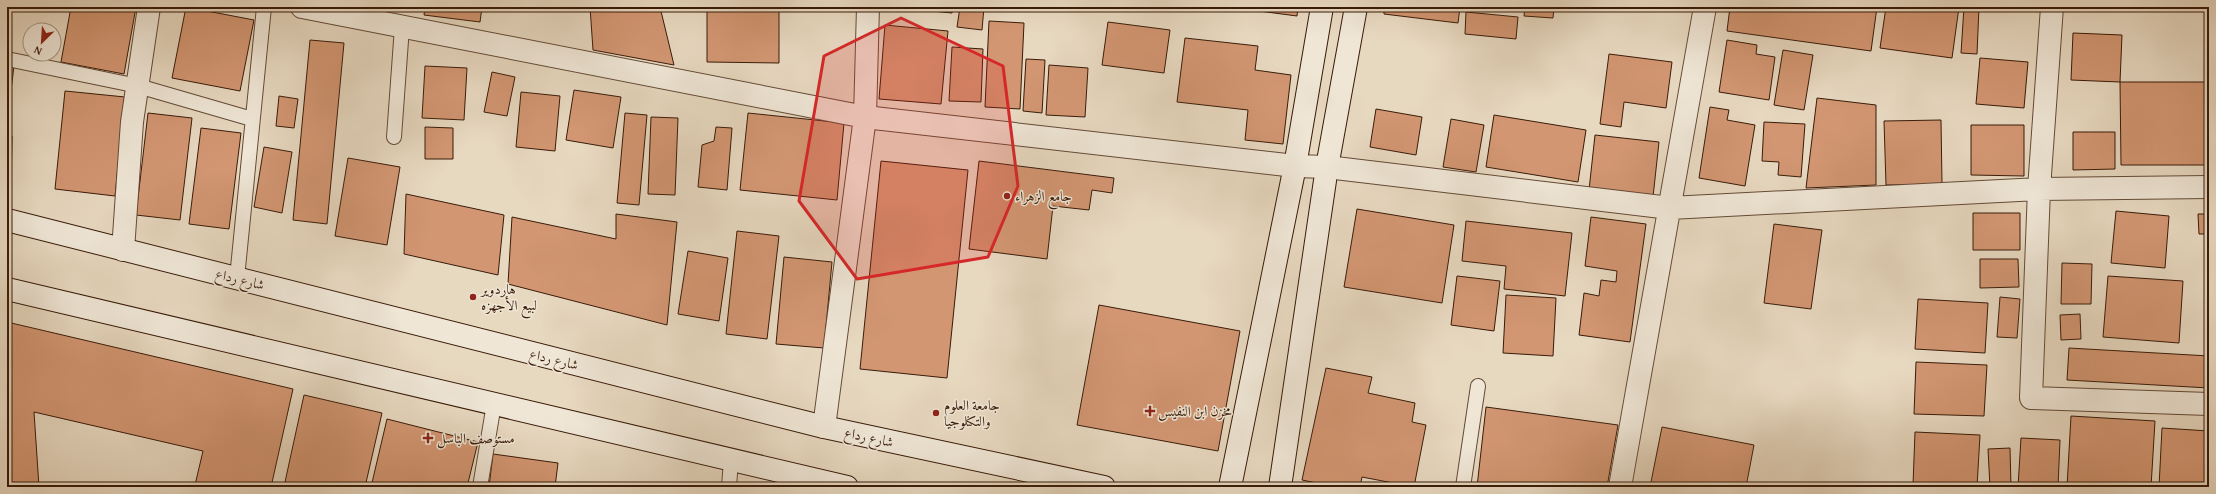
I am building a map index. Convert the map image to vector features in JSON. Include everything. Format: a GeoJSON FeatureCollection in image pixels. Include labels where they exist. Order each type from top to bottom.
{"type":"FeatureCollection","features":[{"type":"Feature","properties":{"kind":"street"},"geometry":{"type":"LineString","coordinates":[[123,250],[132,122],[149,7]]}},
{"type":"Feature","properties":{"kind":"street"},"geometry":{"type":"LineString","coordinates":[[302,7],[402,28],[865,117],[1295,166],[1327,167],[1670,208],[2039,189],[2209,187]]}},
{"type":"Feature","properties":{"kind":"street"},"geometry":{"type":"LineString","coordinates":[[824,427],[865,117],[868,7]]}},
{"type":"Feature","properties":{"kind":"street"},"geometry":{"type":"LineString","coordinates":[[1230,487],[1295,166],[1322,7]]}},
{"type":"Feature","properties":{"kind":"street"},"geometry":{"type":"LineString","coordinates":[[1280,487],[1327,167],[1356,7]]}},
{"type":"Feature","properties":{"kind":"street"},"geometry":{"type":"LineString","coordinates":[[1620,487],[1706,7]]}},
{"type":"Feature","properties":{"kind":"street"},"geometry":{"type":"LineString","coordinates":[[2052,7],[2039,189],[2031,398],[2209,404]]}},
{"type":"Feature","properties":{"kind":"street","name":"شارع رداع"},"geometry":{"type":"LineString","coordinates":[[7,220],[824,427],[1104,487]]}},
{"type":"Feature","properties":{"kind":"street"},"geometry":{"type":"LineString","coordinates":[[7,289],[731,460],[826,484],[848,487]]}},
{"type":"Feature","properties":{"kind":"lane"},"geometry":{"type":"LineString","coordinates":[[236,278],[264,7]]}},
{"type":"Feature","properties":{"kind":"lane"},"geometry":{"type":"LineString","coordinates":[[394,137],[402,28]]}},
{"type":"Feature","properties":{"kind":"lane"},"geometry":{"type":"LineString","coordinates":[[7,59],[138,86],[252,119]]}},
{"type":"Feature","properties":{"kind":"lane"},"geometry":{"type":"LineString","coordinates":[[1463,487],[1478,386]]}},
{"type":"Feature","properties":{"kind":"lane"},"geometry":{"type":"LineString","coordinates":[[480,487],[494,404]]}},
{"type":"Feature","properties":{"kind":"lane"},"geometry":{"type":"LineString","coordinates":[[729,487],[731,460]]}},
{"type":"Feature","properties":{"kind":"highlighted area"},"geometry":{"type":"Polygon","coordinates":[[[901,18],[1003,66],[1018,186],[988,257],[857,279],[799,201],[824,56],[901,18]]]}},
{"type":"Feature","properties":{"kind":"building"},"geometry":{"type":"Polygon","coordinates":[[[71,7],[136,7],[124,74],[61,62],[71,7]]]}},
{"type":"Feature","properties":{"kind":"building"},"geometry":{"type":"Polygon","coordinates":[[[186,7],[254,20],[240,91],[172,78],[186,7]]]}},
{"type":"Feature","properties":{"kind":"building"},"geometry":{"type":"Polygon","coordinates":[[[425,7],[482,7],[480,22],[424,15],[425,7]]]}},
{"type":"Feature","properties":{"kind":"building"},"geometry":{"type":"Polygon","coordinates":[[[590,7],[660,7],[674,65],[593,50],[590,7]]]}},
{"type":"Feature","properties":{"kind":"building"},"geometry":{"type":"Polygon","coordinates":[[[707,7],[779,7],[779,63],[707,62],[707,7]]]}},
{"type":"Feature","properties":{"kind":"building"},"geometry":{"type":"Polygon","coordinates":[[[892,7],[953,7],[952,13],[892,7]]]}},
{"type":"Feature","properties":{"kind":"building"},"geometry":{"type":"Polygon","coordinates":[[[960,7],[984,7],[982,30],[957,27],[960,7]]]}},
{"type":"Feature","properties":{"kind":"building"},"geometry":{"type":"Polygon","coordinates":[[[1259,7],[1298,7],[1297,16],[1259,11],[1259,7]]]}},
{"type":"Feature","properties":{"kind":"building"},"geometry":{"type":"Polygon","coordinates":[[[1384,7],[1460,7],[1458,23],[1384,14],[1384,7]]]}},
{"type":"Feature","properties":{"kind":"building"},"geometry":{"type":"Polygon","coordinates":[[[1525,7],[1554,7],[1553,18],[1524,16],[1525,7]]]}},
{"type":"Feature","properties":{"kind":"building"},"geometry":{"type":"Polygon","coordinates":[[[1572,7],[1590,7],[1590,10],[1571,9],[1572,7]]]}},
{"type":"Feature","properties":{"kind":"building"},"geometry":{"type":"Polygon","coordinates":[[[1730,7],[1877,7],[1871,51],[1727,31],[1730,7]]]}},
{"type":"Feature","properties":{"kind":"building"},"geometry":{"type":"Polygon","coordinates":[[[1886,7],[1959,7],[1952,58],[1880,48],[1886,7]]]}},
{"type":"Feature","properties":{"kind":"building"},"geometry":{"type":"Polygon","coordinates":[[[1964,7],[1979,7],[1977,54],[1961,53],[1964,7]]]}},
{"type":"Feature","properties":{"kind":"building"},"geometry":{"type":"Polygon","coordinates":[[[1466,12],[1518,17],[1516,39],[1465,34],[1466,12]]]}},
{"type":"Feature","properties":{"kind":"building"},"geometry":{"type":"Polygon","coordinates":[[[989,21],[1024,23],[1020,109],[985,107],[989,21]]]}},
{"type":"Feature","properties":{"kind":"building"},"geometry":{"type":"Polygon","coordinates":[[[1108,22],[1170,30],[1164,73],[1102,65],[1108,22]]]}},
{"type":"Feature","properties":{"kind":"building"},"geometry":{"type":"Polygon","coordinates":[[[885,25],[948,31],[941,104],[879,99],[885,25]]]}},
{"type":"Feature","properties":{"kind":"building"},"geometry":{"type":"Polygon","coordinates":[[[2073,33],[2122,35],[2120,82],[2071,80],[2073,33]]]}},
{"type":"Feature","properties":{"kind":"building"},"geometry":{"type":"Polygon","coordinates":[[[1185,38],[1258,46],[1255,70],[1291,75],[1283,144],[1245,140],[1248,110],[1177,102],[1185,38]]]}},
{"type":"Feature","properties":{"kind":"building"},"geometry":{"type":"Polygon","coordinates":[[[310,40],[344,43],[327,224],[293,220],[310,40]]]}},
{"type":"Feature","properties":{"kind":"building"},"geometry":{"type":"Polygon","coordinates":[[[1727,40],[1757,45],[1756,54],[1775,57],[1769,100],[1719,92],[1727,40]]]}},
{"type":"Feature","properties":{"kind":"building"},"geometry":{"type":"Polygon","coordinates":[[[952,47],[983,49],[981,102],[949,101],[952,47]]]}},
{"type":"Feature","properties":{"kind":"building"},"geometry":{"type":"Polygon","coordinates":[[[1783,50],[1813,55],[1804,110],[1774,105],[1783,50]]]}},
{"type":"Feature","properties":{"kind":"building"},"geometry":{"type":"Polygon","coordinates":[[[1609,54],[1672,62],[1666,108],[1624,102],[1621,127],[1600,124],[1609,54]]]}},
{"type":"Feature","properties":{"kind":"building"},"geometry":{"type":"Polygon","coordinates":[[[1980,58],[2028,62],[2024,108],[1976,104],[1980,58]]]}},
{"type":"Feature","properties":{"kind":"building"},"geometry":{"type":"Polygon","coordinates":[[[1026,59],[1045,60],[1042,113],[1023,111],[1026,59]]]}},
{"type":"Feature","properties":{"kind":"building"},"geometry":{"type":"Polygon","coordinates":[[[7,65],[14,66],[8,114],[7,114],[7,65]]]}},
{"type":"Feature","properties":{"kind":"building"},"geometry":{"type":"Polygon","coordinates":[[[1049,65],[1088,68],[1085,117],[1046,115],[1049,65]]]}},
{"type":"Feature","properties":{"kind":"building"},"geometry":{"type":"Polygon","coordinates":[[[425,66],[467,68],[464,120],[422,118],[425,66]]]}},
{"type":"Feature","properties":{"kind":"building"},"geometry":{"type":"Polygon","coordinates":[[[492,72],[515,77],[507,116],[484,112],[492,72]]]}},
{"type":"Feature","properties":{"kind":"building"},"geometry":{"type":"Polygon","coordinates":[[[2120,82],[2205,82],[2205,165],[2121,165],[2120,82]]]}},
{"type":"Feature","properties":{"kind":"building"},"geometry":{"type":"Polygon","coordinates":[[[574,90],[621,97],[613,148],[566,140],[574,90]]]}},
{"type":"Feature","properties":{"kind":"building"},"geometry":{"type":"Polygon","coordinates":[[[65,91],[125,97],[115,196],[55,189],[65,91]]]}},
{"type":"Feature","properties":{"kind":"building"},"geometry":{"type":"Polygon","coordinates":[[[521,92],[560,96],[555,151],[516,147],[521,92]]]}},
{"type":"Feature","properties":{"kind":"building"},"geometry":{"type":"Polygon","coordinates":[[[279,96],[298,99],[294,128],[276,126],[279,96]]]}},
{"type":"Feature","properties":{"kind":"building"},"geometry":{"type":"Polygon","coordinates":[[[1817,98],[1876,105],[1876,185],[1806,188],[1817,98]]]}},
{"type":"Feature","properties":{"kind":"building"},"geometry":{"type":"Polygon","coordinates":[[[1710,107],[1729,110],[1727,120],[1755,125],[1745,186],[1699,178],[1710,107]]]}},
{"type":"Feature","properties":{"kind":"building"},"geometry":{"type":"Polygon","coordinates":[[[1376,109],[1422,117],[1416,155],[1370,147],[1376,109]]]}},
{"type":"Feature","properties":{"kind":"building"},"geometry":{"type":"Polygon","coordinates":[[[148,113],[192,118],[180,220],[136,215],[148,113]]]}},
{"type":"Feature","properties":{"kind":"building"},"geometry":{"type":"Polygon","coordinates":[[[625,113],[647,115],[639,205],[617,203],[625,113]]]}},
{"type":"Feature","properties":{"kind":"building"},"geometry":{"type":"Polygon","coordinates":[[[748,113],[844,123],[837,200],[740,190],[748,113]]]}},
{"type":"Feature","properties":{"kind":"building"},"geometry":{"type":"Polygon","coordinates":[[[1494,115],[1586,130],[1578,182],[1486,167],[1494,115]]]}},
{"type":"Feature","properties":{"kind":"building"},"geometry":{"type":"Polygon","coordinates":[[[651,117],[678,118],[675,195],[648,194],[651,117]]]}},
{"type":"Feature","properties":{"kind":"building"},"geometry":{"type":"Polygon","coordinates":[[[1451,119],[1484,125],[1476,172],[1443,167],[1451,119]]]}},
{"type":"Feature","properties":{"kind":"building"},"geometry":{"type":"Polygon","coordinates":[[[1941,120],[1942,184],[1886,185],[1884,121],[1941,120]]]}},
{"type":"Feature","properties":{"kind":"building"},"geometry":{"type":"Polygon","coordinates":[[[1764,122],[1805,124],[1801,177],[1778,175],[1779,162],[1762,161],[1764,122]]]}},
{"type":"Feature","properties":{"kind":"building"},"geometry":{"type":"Polygon","coordinates":[[[1971,125],[2024,125],[2024,176],[1971,175],[1971,125]]]}},
{"type":"Feature","properties":{"kind":"building"},"geometry":{"type":"Polygon","coordinates":[[[425,127],[453,128],[453,159],[425,159],[425,127]]]}},
{"type":"Feature","properties":{"kind":"building"},"geometry":{"type":"Polygon","coordinates":[[[716,127],[732,128],[727,190],[698,187],[702,145],[714,141],[716,127]]]}},
{"type":"Feature","properties":{"kind":"building"},"geometry":{"type":"Polygon","coordinates":[[[201,128],[241,133],[229,229],[189,224],[201,128]]]}},
{"type":"Feature","properties":{"kind":"building"},"geometry":{"type":"Polygon","coordinates":[[[2073,132],[2115,132],[2115,169],[2073,170],[2073,132]]]}},
{"type":"Feature","properties":{"kind":"building"},"geometry":{"type":"Polygon","coordinates":[[[7,135],[12,136],[11,182],[7,180],[7,135]]]}},
{"type":"Feature","properties":{"kind":"building"},"geometry":{"type":"Polygon","coordinates":[[[1595,135],[1659,142],[1653,197],[1589,190],[1595,135]]]}},
{"type":"Feature","properties":{"kind":"building"},"geometry":{"type":"Polygon","coordinates":[[[264,147],[292,152],[282,213],[254,207],[264,147]]]}},
{"type":"Feature","properties":{"kind":"building"},"geometry":{"type":"Polygon","coordinates":[[[348,158],[400,167],[387,245],[335,236],[348,158]]]}},
{"type":"Feature","properties":{"kind":"building"},"geometry":{"type":"Polygon","coordinates":[[[881,161],[968,170],[947,378],[860,369],[881,161]]]}},
{"type":"Feature","properties":{"kind":"building"},"geometry":{"type":"Polygon","coordinates":[[[979,161],[1114,178],[1112,193],[1092,190],[1089,210],[1053,206],[1047,259],[969,249],[979,161]]]}},
{"type":"Feature","properties":{"kind":"building"},"geometry":{"type":"Polygon","coordinates":[[[406,194],[504,215],[498,275],[404,254],[406,194]]]}},
{"type":"Feature","properties":{"kind":"building"},"geometry":{"type":"Polygon","coordinates":[[[1357,209],[1454,225],[1442,303],[1344,287],[1357,209]]]}},
{"type":"Feature","properties":{"kind":"building"},"geometry":{"type":"Polygon","coordinates":[[[2116,211],[2169,216],[2165,268],[2111,263],[2116,211]]]}},
{"type":"Feature","properties":{"kind":"building"},"geometry":{"type":"Polygon","coordinates":[[[1973,213],[2020,213],[2020,250],[1973,250],[1973,213]]]}},
{"type":"Feature","properties":{"kind":"building"},"geometry":{"type":"Polygon","coordinates":[[[616,214],[677,222],[667,325],[508,284],[512,217],[616,239],[616,214]]]}},
{"type":"Feature","properties":{"kind":"building"},"geometry":{"type":"Polygon","coordinates":[[[2198,214],[2209,214],[2209,234],[2199,234],[2198,214]]]}},
{"type":"Feature","properties":{"kind":"building"},"geometry":{"type":"Polygon","coordinates":[[[1591,217],[1646,224],[1630,342],[1579,335],[1584,293],[1599,296],[1601,280],[1616,282],[1617,271],[1585,266],[1591,217]]]}},
{"type":"Feature","properties":{"kind":"building"},"geometry":{"type":"Polygon","coordinates":[[[1466,221],[1572,233],[1565,296],[1504,289],[1506,266],[1462,261],[1466,221]]]}},
{"type":"Feature","properties":{"kind":"building"},"geometry":{"type":"Polygon","coordinates":[[[1774,224],[1822,230],[1811,309],[1764,303],[1774,224]]]}},
{"type":"Feature","properties":{"kind":"building"},"geometry":{"type":"Polygon","coordinates":[[[737,231],[779,236],[767,339],[726,334],[737,231]]]}},
{"type":"Feature","properties":{"kind":"building"},"geometry":{"type":"Polygon","coordinates":[[[688,251],[728,258],[719,321],[678,314],[688,251]]]}},
{"type":"Feature","properties":{"kind":"building"},"geometry":{"type":"Polygon","coordinates":[[[784,257],[832,262],[824,348],[776,344],[784,257]]]}},
{"type":"Feature","properties":{"kind":"building"},"geometry":{"type":"Polygon","coordinates":[[[1980,259],[2018,259],[2019,287],[1980,288],[1980,259]]]}},
{"type":"Feature","properties":{"kind":"building"},"geometry":{"type":"Polygon","coordinates":[[[2062,263],[2092,264],[2091,304],[2061,304],[2062,263]]]}},
{"type":"Feature","properties":{"kind":"building"},"geometry":{"type":"Polygon","coordinates":[[[1457,276],[1500,281],[1494,331],[1451,325],[1457,276]]]}},
{"type":"Feature","properties":{"kind":"building"},"geometry":{"type":"Polygon","coordinates":[[[2108,276],[2183,281],[2179,343],[2103,337],[2108,276]]]}},
{"type":"Feature","properties":{"kind":"building"},"geometry":{"type":"Polygon","coordinates":[[[1506,295],[1556,298],[1553,356],[1503,353],[1506,295]]]}},
{"type":"Feature","properties":{"kind":"building"},"geometry":{"type":"Polygon","coordinates":[[[2000,297],[2020,299],[2017,338],[1997,337],[2000,297]]]}},
{"type":"Feature","properties":{"kind":"building"},"geometry":{"type":"Polygon","coordinates":[[[1918,299],[1988,303],[1985,353],[1915,349],[1918,299]]]}},
{"type":"Feature","properties":{"kind":"building"},"geometry":{"type":"Polygon","coordinates":[[[1099,305],[1240,331],[1218,451],[1077,425],[1099,305]]]}},
{"type":"Feature","properties":{"kind":"building"},"geometry":{"type":"Polygon","coordinates":[[[2080,314],[2081,339],[2061,340],[2060,315],[2080,314]]]}},
{"type":"Feature","properties":{"kind":"building"},"geometry":{"type":"Polygon","coordinates":[[[7,322],[293,389],[271,487],[204,487],[195,485],[203,451],[34,412],[39,487],[7,487],[7,322]]]}},
{"type":"Feature","properties":{"kind":"building"},"geometry":{"type":"Polygon","coordinates":[[[2069,348],[2209,356],[2209,388],[2067,380],[2069,348]]]}},
{"type":"Feature","properties":{"kind":"building"},"geometry":{"type":"Polygon","coordinates":[[[1916,362],[1987,365],[1984,416],[1914,414],[1916,362]]]}},
{"type":"Feature","properties":{"kind":"building"},"geometry":{"type":"Polygon","coordinates":[[[1326,368],[1372,377],[1368,393],[1415,403],[1412,422],[1426,425],[1414,487],[1362,477],[1360,487],[1336,487],[1302,480],[1326,368]]]}},
{"type":"Feature","properties":{"kind":"building"},"geometry":{"type":"Polygon","coordinates":[[[304,395],[382,413],[365,487],[305,487],[285,482],[304,395]]]}},
{"type":"Feature","properties":{"kind":"building"},"geometry":{"type":"Polygon","coordinates":[[[1486,407],[1618,425],[1607,487],[1477,487],[1486,407]]]}},
{"type":"Feature","properties":{"kind":"building"},"geometry":{"type":"Polygon","coordinates":[[[2071,416],[2155,421],[2151,487],[2067,487],[2071,416]]]}},
{"type":"Feature","properties":{"kind":"building"},"geometry":{"type":"Polygon","coordinates":[[[387,419],[478,442],[467,487],[371,487],[387,419]]]}},
{"type":"Feature","properties":{"kind":"building"},"geometry":{"type":"Polygon","coordinates":[[[1662,427],[1754,445],[1746,487],[1650,487],[1662,427]]]}},
{"type":"Feature","properties":{"kind":"building"},"geometry":{"type":"Polygon","coordinates":[[[2162,428],[2209,431],[2209,487],[2159,487],[2162,428]]]}},
{"type":"Feature","properties":{"kind":"building"},"geometry":{"type":"Polygon","coordinates":[[[1915,432],[1980,435],[1977,487],[1913,485],[1915,432]]]}},
{"type":"Feature","properties":{"kind":"building"},"geometry":{"type":"Polygon","coordinates":[[[2021,438],[2060,440],[2058,487],[2018,487],[2021,438]]]}},
{"type":"Feature","properties":{"kind":"building"},"geometry":{"type":"Polygon","coordinates":[[[2010,448],[2011,487],[1990,487],[1988,449],[2010,448]]]}},
{"type":"Feature","properties":{"kind":"building"},"geometry":{"type":"Polygon","coordinates":[[[493,454],[558,463],[555,487],[489,487],[493,454]]]}},
{"type":"Feature","properties":{"kind":"building"},"geometry":{"type":"Polygon","coordinates":[[[1756,486],[1850,487],[1756,487],[1756,486]]]}},
{"type":"Feature","properties":{"kind":"place","name":"جامع الزهراء"},"geometry":{"type":"Point","coordinates":[1007,196]}},
{"type":"Feature","properties":{"kind":"place","name":"هاردوير لبيع الأجهزه"},"geometry":{"type":"Point","coordinates":[473,297]}},
{"type":"Feature","properties":{"kind":"place","name":"مخزن ابن النفيس"},"geometry":{"type":"Point","coordinates":[1150,411]}},
{"type":"Feature","properties":{"kind":"place","name":"جامعة العلوم والتكنلوجيا"},"geometry":{"type":"Point","coordinates":[936,413]}},
{"type":"Feature","properties":{"kind":"place","name":"مستوصف الباسل"},"geometry":{"type":"Point","coordinates":[428,438]}}]}
